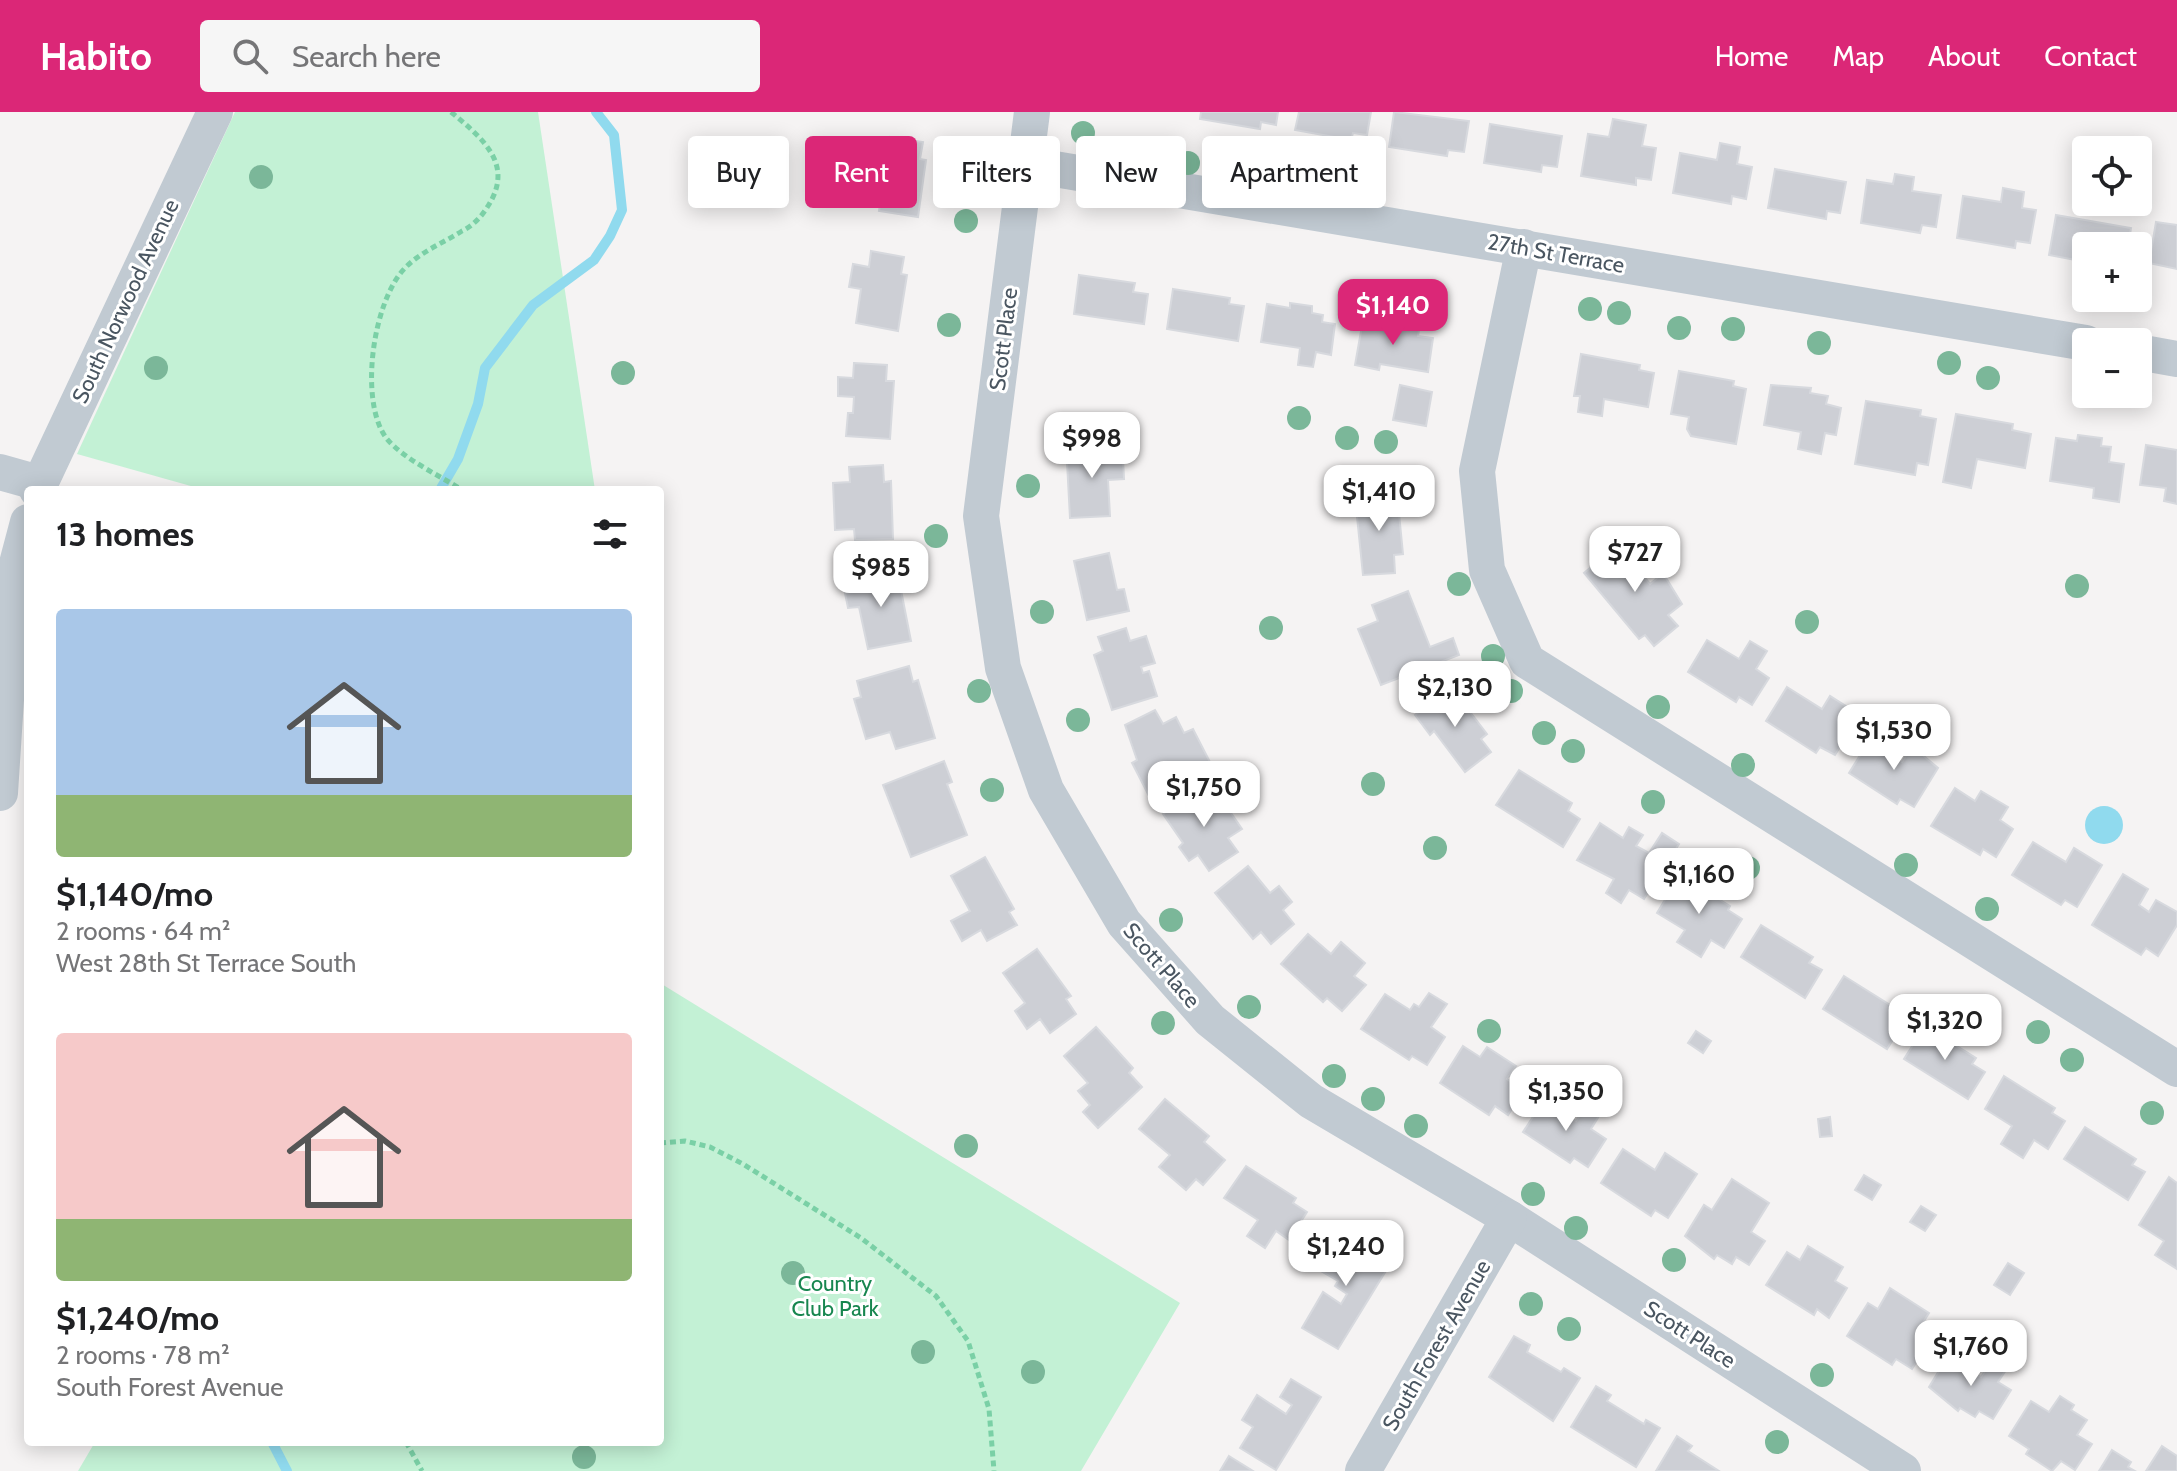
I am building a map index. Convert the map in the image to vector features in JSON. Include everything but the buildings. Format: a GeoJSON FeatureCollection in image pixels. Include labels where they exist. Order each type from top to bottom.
{"type":"FeatureCollection","features":[{"type":"Feature","properties":{"kind":"street","name":"South Norwood Avenue"},"geometry":{"type":"LineString","coordinates":[[38,486],[215,112]]}},
{"type":"Feature","properties":{"kind":"street","name":"Scott Place"},"geometry":{"type":"LineString","coordinates":[[1029,136],[1032,112]]}},
{"type":"Feature","properties":{"kind":"street","name":"27th St Terrace"},"geometry":{"type":"LineString","coordinates":[[1060,170],[2072,341]]}},
{"type":"Feature","properties":{"kind":"street","name":"Scott Place"},"geometry":{"type":"LineString","coordinates":[[1020,208],[981,516],[1003,668],[1046,790],[1124,923],[1210,1020],[1311,1101],[1509,1218],[1903,1471]]}},
{"type":"Feature","properties":{"kind":"street"},"geometry":{"type":"LineString","coordinates":[[1524,247],[1477,471],[1487,570],[1527,661],[2177,1069]]}},
{"type":"Feature","properties":{"kind":"street"},"geometry":{"type":"LineString","coordinates":[[2152,355],[2177,359]]}},
{"type":"Feature","properties":{"kind":"street"},"geometry":{"type":"LineString","coordinates":[[0,472],[38,486]]}},
{"type":"Feature","properties":{"kind":"street"},"geometry":{"type":"LineString","coordinates":[[0,793],[14,575],[24,537]]}},
{"type":"Feature","properties":{"kind":"street","name":"South Forest Avenue"},"geometry":{"type":"LineString","coordinates":[[1363,1471],[1509,1218]]}},
{"type":"Feature","properties":{"kind":"path"},"geometry":{"type":"LineString","coordinates":[[451,112],[484,142],[500,173],[499,185],[485,211],[465,230],[419,257],[397,276],[381,308],[374,349],[375,409],[380,427],[389,441],[456,486]]}},
{"type":"Feature","properties":{"kind":"path"},"geometry":{"type":"LineString","coordinates":[[664,1143],[685,1141],[710,1147],[743,1164],[861,1238],[936,1296],[968,1341],[989,1409],[994,1471]]}},
{"type":"Feature","properties":{"kind":"path"},"geometry":{"type":"LineString","coordinates":[[408,1446],[422,1471]]}},
{"type":"Feature","properties":{"kind":"green space"},"geometry":{"type":"Polygon","coordinates":[[[235,112],[538,112],[594,486],[191,486],[77,454],[235,112]]]}},
{"type":"Feature","properties":{"kind":"green space","name":"Country Club Park"},"geometry":{"type":"Polygon","coordinates":[[[664,985],[1180,1303],[1081,1471],[78,1471],[93,1446],[664,1446],[664,985]]]}},
{"type":"Feature","properties":{"kind":"water"},"geometry":{"type":"Polygon","coordinates":[[[2104,806],[2117,812],[2123,825],[2117,838],[2104,844],[2091,838],[2085,825],[2091,812],[2104,806]]]}},
{"type":"Feature","properties":{"kind":"waterway"},"geometry":{"type":"LineString","coordinates":[[442,486],[458,459],[478,404],[485,368],[533,305],[594,260],[622,210],[614,135],[596,112]]}},
{"type":"Feature","properties":{"kind":"waterway"},"geometry":{"type":"LineString","coordinates":[[274,1446],[287,1471]]}}]}
